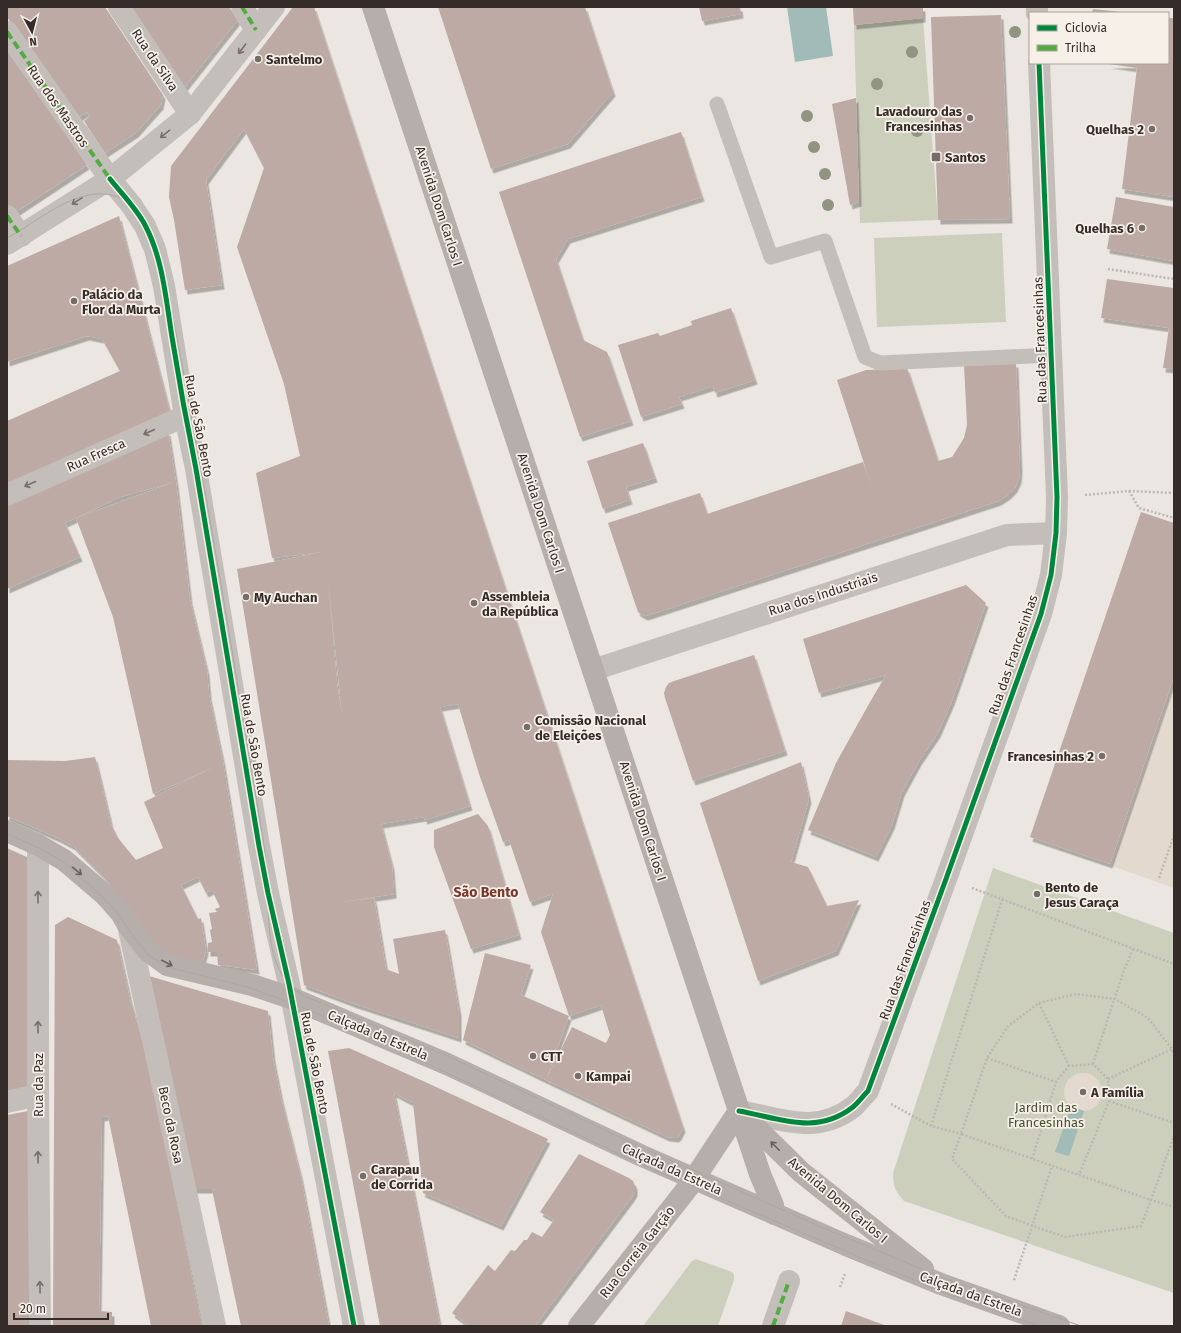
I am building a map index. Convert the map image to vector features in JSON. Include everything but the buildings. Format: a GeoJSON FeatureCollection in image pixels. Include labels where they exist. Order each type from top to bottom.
{"type":"FeatureCollection","features":[{"type":"Feature","properties":{"kind":"main road","name":"Avenida Dom Carlos I"},"geometry":{"type":"LineString","coordinates":[[373,7],[760,1174],[773,1205],[774,1214]]}},
{"type":"Feature","properties":{"kind":"main road","name":"Calçada da Estrela"},"geometry":{"type":"LineString","coordinates":[[7,831],[38,845],[64,860],[105,895],[121,913],[128,925],[148,951],[168,965],[252,985],[291,998],[447,1064],[632,1152],[774,1214],[940,1284],[1059,1326]]}},
{"type":"Feature","properties":{"kind":"main road","name":"Avenida Dom Carlos I"},"geometry":{"type":"LineString","coordinates":[[739,1111],[801,1172],[940,1284]]}},
{"type":"Feature","properties":{"kind":"main road"},"geometry":{"type":"LineString","coordinates":[[694,1178],[739,1111]]}},
{"type":"Feature","properties":{"kind":"main road","name":"Rua Correia Garção"},"geometry":{"type":"LineString","coordinates":[[579,1326],[694,1178]]}},
{"type":"Feature","properties":{"kind":"street","name":"Rua da Silva"},"geometry":{"type":"LineString","coordinates":[[119,7],[190,114]]}},
{"type":"Feature","properties":{"kind":"street"},"geometry":{"type":"LineString","coordinates":[[242,7],[256,30]]}},
{"type":"Feature","properties":{"kind":"street"},"geometry":{"type":"LineString","coordinates":[[7,216],[14,240],[110,179],[190,114],[274,7]]}},
{"type":"Feature","properties":{"kind":"street","name":"Rua dos Mastros"},"geometry":{"type":"LineString","coordinates":[[7,32],[110,179]]}},
{"type":"Feature","properties":{"kind":"street","name":"Rua das Francesinhas"},"geometry":{"type":"LineString","coordinates":[[739,1111],[792,1123],[825,1121],[836,1117],[853,1107],[868,1091],[1041,614],[1051,574],[1056,533],[1057,497],[1039,64]]}},
{"type":"Feature","properties":{"kind":"street","name":"Rua de São Bento"},"geometry":{"type":"LineString","coordinates":[[110,179],[132,206],[145,226],[155,249],[164,286],[259,846],[291,998],[354,1326]]}},
{"type":"Feature","properties":{"kind":"street","name":"Rua Fresca"},"geometry":{"type":"LineString","coordinates":[[7,494],[185,416]]}},
{"type":"Feature","properties":{"kind":"street","name":"Rua dos Industriais"},"geometry":{"type":"LineString","coordinates":[[593,670],[1006,535],[1056,533]]}},
{"type":"Feature","properties":{"kind":"street","name":"Rua da Paz"},"geometry":{"type":"LineString","coordinates":[[38,845],[40,1326]]}},
{"type":"Feature","properties":{"kind":"street","name":"Beco da Rosa"},"geometry":{"type":"LineString","coordinates":[[128,925],[214,1326]]}},
{"type":"Feature","properties":{"kind":"street"},"geometry":{"type":"LineString","coordinates":[[7,1102],[38,1095]]}},
{"type":"Feature","properties":{"kind":"street"},"geometry":{"type":"LineString","coordinates":[[773,1326],[789,1281]]}},
{"type":"Feature","properties":{"kind":"lane"},"geometry":{"type":"LineString","coordinates":[[717,104],[771,257],[825,240],[865,357],[880,363],[1051,355]]}},
{"type":"Feature","properties":{"kind":"path"},"geometry":{"type":"LineString","coordinates":[[1108,269],[1174,279]]}},
{"type":"Feature","properties":{"kind":"path"},"geometry":{"type":"LineString","coordinates":[[1129,491],[1139,508],[1174,518]]}},
{"type":"Feature","properties":{"kind":"path"},"geometry":{"type":"LineString","coordinates":[[1057,497],[1129,491],[1174,493]]}},
{"type":"Feature","properties":{"kind":"path"},"geometry":{"type":"LineString","coordinates":[[1159,878],[1174,834]]}},
{"type":"Feature","properties":{"kind":"path"},"geometry":{"type":"LineString","coordinates":[[976,890],[1174,964]]}},
{"type":"Feature","properties":{"kind":"path"},"geometry":{"type":"LineString","coordinates":[[931,1126],[1002,900]]}},
{"type":"Feature","properties":{"kind":"path"},"geometry":{"type":"LineString","coordinates":[[1092,1064],[1133,949]]}},
{"type":"Feature","properties":{"kind":"path"},"geometry":{"type":"LineString","coordinates":[[1174,1056],[1172,1049],[1148,1018],[1115,999],[1076,994],[1039,1003],[1008,1026],[988,1058],[952,1159],[1006,1216],[1065,1237],[1141,1226],[1174,1136]]}},
{"type":"Feature","properties":{"kind":"path"},"geometry":{"type":"LineString","coordinates":[[1039,1003],[1069,1066]]}},
{"type":"Feature","properties":{"kind":"path"},"geometry":{"type":"LineString","coordinates":[[1108,1079],[1172,1049]]}},
{"type":"Feature","properties":{"kind":"path"},"geometry":{"type":"LineString","coordinates":[[988,1058],[1056,1082]]}},
{"type":"Feature","properties":{"kind":"path"},"geometry":{"type":"LineString","coordinates":[[1032,1159],[1056,1082],[1069,1066],[1092,1064],[1108,1079],[1109,1101],[1079,1175]]}},
{"type":"Feature","properties":{"kind":"path"},"geometry":{"type":"LineString","coordinates":[[868,1091],[931,1126],[960,1134],[1174,1207]]}},
{"type":"Feature","properties":{"kind":"path"},"geometry":{"type":"LineString","coordinates":[[1109,1101],[1174,1124]]}},
{"type":"Feature","properties":{"kind":"path"},"geometry":{"type":"LineString","coordinates":[[1005,1307],[1052,1166]]}},
{"type":"Feature","properties":{"kind":"path"},"geometry":{"type":"LineString","coordinates":[[840,1288],[846,1269]]}},
{"type":"Feature","properties":{"kind":"green space"},"geometry":{"type":"Polygon","coordinates":[[[923,18],[938,220],[860,223],[854,25],[923,18]]]}},
{"type":"Feature","properties":{"kind":"green space"},"geometry":{"type":"Polygon","coordinates":[[[1002,233],[1006,322],[877,327],[874,238],[1002,233]]]}},
{"type":"Feature","properties":{"kind":"green space","name":"Jardim das Francesinhas"},"geometry":{"type":"Polygon","coordinates":[[[993,868],[1174,933],[1174,1293],[904,1201],[895,1188],[893,1173],[993,868]]]}},
{"type":"Feature","properties":{"kind":"green space"},"geometry":{"type":"Polygon","coordinates":[[[696,1259],[732,1272],[734,1275],[734,1280],[718,1326],[643,1326],[692,1261],[696,1259]]]}},
{"type":"Feature","properties":{"kind":"shaded area"},"geometry":{"type":"Polygon","coordinates":[[[1174,686],[1174,888],[1112,866],[1174,686]]]}},
{"type":"Feature","properties":{"kind":"shaded area"},"geometry":{"type":"Polygon","coordinates":[[[1083,1073],[1096,1079],[1102,1092],[1096,1105],[1083,1111],[1070,1105],[1064,1092],[1070,1079],[1083,1073]]]}},
{"type":"Feature","properties":{"kind":"water"},"geometry":{"type":"Polygon","coordinates":[[[787,7],[826,7],[833,56],[795,62],[787,7]]]}},
{"type":"Feature","properties":{"kind":"water"},"geometry":{"type":"Polygon","coordinates":[[[1071,1106],[1084,1111],[1069,1156],[1055,1152],[1071,1106]]]}},
{"type":"Feature","properties":{"kind":"tram line"},"geometry":{"type":"LineString","coordinates":[[7,238],[52,210],[68,202],[84,196],[100,194],[117,196],[133,205],[145,219],[157,245],[166,281],[182,364],[220,576],[264,845],[268,879],[269,927],[273,951],[283,977],[290,986],[302,995],[450,1057],[643,1148],[828,1230],[941,1277],[1081,1326]]}},
{"type":"Feature","properties":{"kind":"tram line"},"geometry":{"type":"LineString","coordinates":[[7,834],[39,848],[62,861],[103,897],[119,915],[147,954],[167,967],[251,988],[309,1010],[362,1033],[636,1162],[942,1292],[1040,1326]]}},
{"type":"Feature","properties":{"kind":"marked path"},"geometry":{"type":"LineString","coordinates":[[242,7],[256,30]]}},
{"type":"Feature","properties":{"kind":"marked path"},"geometry":{"type":"LineString","coordinates":[[7,32],[110,179]]}},
{"type":"Feature","properties":{"kind":"marked path"},"geometry":{"type":"LineString","coordinates":[[7,216],[21,236]]}},
{"type":"Feature","properties":{"kind":"marked path"},"geometry":{"type":"LineString","coordinates":[[773,1326],[789,1281]]}},
{"type":"Feature","properties":{"kind":"cycle path"},"geometry":{"type":"LineString","coordinates":[[739,1111],[797,1122],[811,1123],[825,1121],[839,1116],[853,1107],[868,1091],[1041,614],[1051,575],[1056,533],[1057,497],[1039,64]]}},
{"type":"Feature","properties":{"kind":"cycle path"},"geometry":{"type":"LineString","coordinates":[[110,179],[133,207],[145,225],[156,252],[163,280],[259,846],[289,984],[354,1326]]}},
{"type":"Feature","properties":{"kind":"place","name":"Santelmo"},"geometry":{"type":"Point","coordinates":[258,59]}},
{"type":"Feature","properties":{"kind":"place","name":"Lavadouro das Francesinhas"},"geometry":{"type":"Point","coordinates":[970,118]}},
{"type":"Feature","properties":{"kind":"place","name":"Quelhas 2"},"geometry":{"type":"Point","coordinates":[1152,129]}},
{"type":"Feature","properties":{"kind":"place","name":"Santos"},"geometry":{"type":"Point","coordinates":[936,157]}},
{"type":"Feature","properties":{"kind":"place","name":"Quelhas 6"},"geometry":{"type":"Point","coordinates":[1142,228]}},
{"type":"Feature","properties":{"kind":"place","name":"Palácio da Flor da Murta"},"geometry":{"type":"Point","coordinates":[74,301]}},
{"type":"Feature","properties":{"kind":"place","name":"My Auchan"},"geometry":{"type":"Point","coordinates":[246,597]}},
{"type":"Feature","properties":{"kind":"place","name":"Assembleia da República"},"geometry":{"type":"Point","coordinates":[474,603]}},
{"type":"Feature","properties":{"kind":"place","name":"Comissão Nacional de Eleições"},"geometry":{"type":"Point","coordinates":[527,727]}},
{"type":"Feature","properties":{"kind":"place","name":"Francesinhas 2"},"geometry":{"type":"Point","coordinates":[1102,756]}},
{"type":"Feature","properties":{"kind":"place","name":"Bento de Jesus Caraça"},"geometry":{"type":"Point","coordinates":[1037,894]}},
{"type":"Feature","properties":{"kind":"place","name":"CTT"},"geometry":{"type":"Point","coordinates":[533,1056]}},
{"type":"Feature","properties":{"kind":"place","name":"Kampai"},"geometry":{"type":"Point","coordinates":[578,1076]}},
{"type":"Feature","properties":{"kind":"place","name":"A Família"},"geometry":{"type":"Point","coordinates":[1083,1092]}},
{"type":"Feature","properties":{"kind":"place","name":"Carapau de Corrida"},"geometry":{"type":"Point","coordinates":[363,1176]}},
{"type":"Feature","properties":{"kind":"district","name":"São Bento"},"geometry":{"type":"Point","coordinates":[486,892]}}]}
